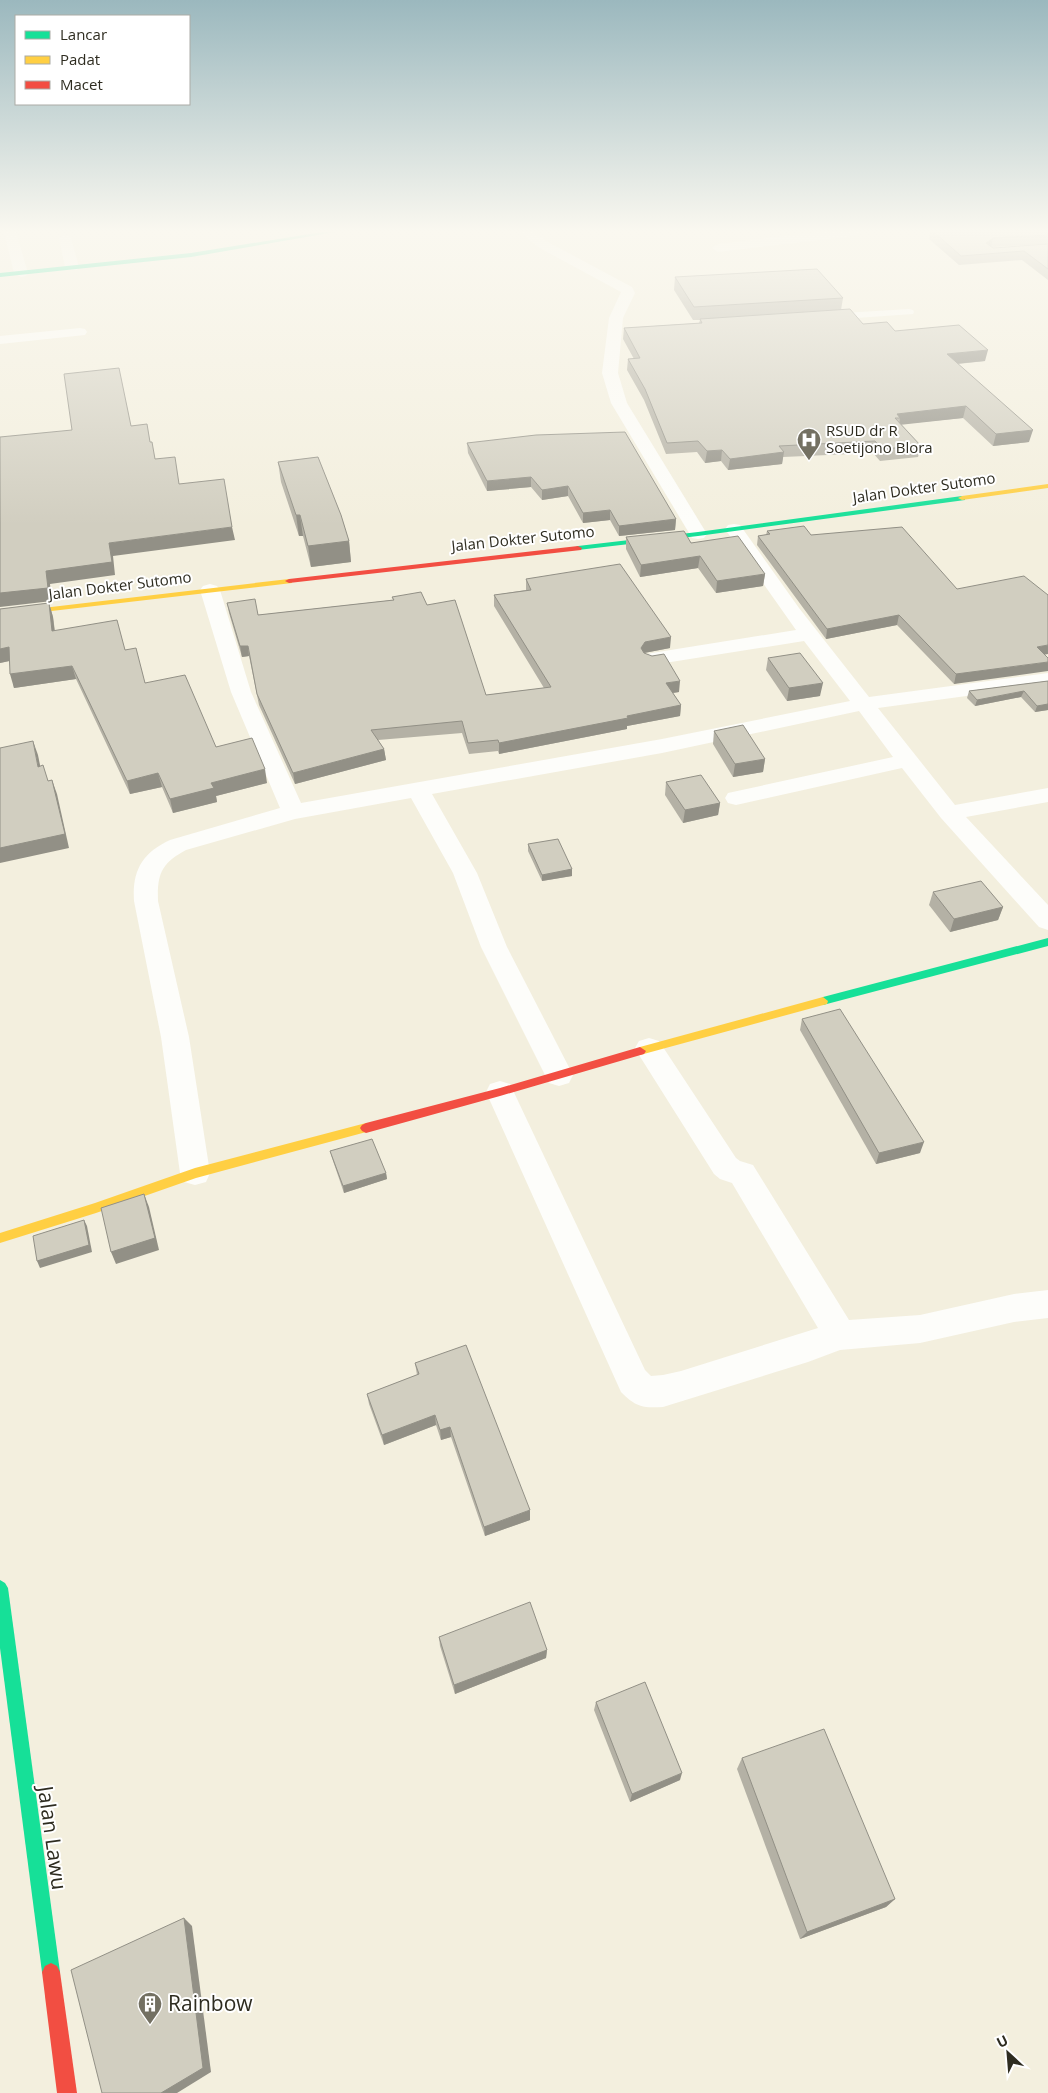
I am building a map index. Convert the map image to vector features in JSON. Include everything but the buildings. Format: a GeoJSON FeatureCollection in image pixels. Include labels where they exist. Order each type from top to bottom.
{"type":"FeatureCollection","features":[{"type":"Feature","properties":{"kind":"main road","name":"Jalan Dokter Sutomo"},"geometry":{"type":"LineString","coordinates":[[0,615],[698,534],[1048,486]]}},
{"type":"Feature","properties":{"kind":"main road"},"geometry":{"type":"LineString","coordinates":[[0,1238],[96,1208],[195,1173],[500,1092],[649,1048],[1048,942]]}},
{"type":"Feature","properties":{"kind":"main road","name":"Jalan Lawu"},"geometry":{"type":"LineString","coordinates":[[0,1588],[67,2093]]}},
{"type":"Feature","properties":{"kind":"street"},"geometry":{"type":"LineString","coordinates":[[619,330],[610,373],[619,403],[698,534]]}},
{"type":"Feature","properties":{"kind":"street"},"geometry":{"type":"LineString","coordinates":[[0,340],[80,332]]}},
{"type":"Feature","properties":{"kind":"street"},"geometry":{"type":"LineString","coordinates":[[734,529],[809,634],[950,813],[1048,921]]}},
{"type":"Feature","properties":{"kind":"street"},"geometry":{"type":"LineString","coordinates":[[210,590],[241,692],[293,812]]}},
{"type":"Feature","properties":{"kind":"street"},"geometry":{"type":"LineString","coordinates":[[652,659],[809,634]]}},
{"type":"Feature","properties":{"kind":"street"},"geometry":{"type":"LineString","coordinates":[[195,1173],[175,1037],[154,930],[146,901],[145,883],[151,867],[162,854],[178,845],[293,812],[662,746],[864,704],[1048,679]]}},
{"type":"Feature","properties":{"kind":"street"},"geometry":{"type":"LineString","coordinates":[[736,798],[908,760]]}},
{"type":"Feature","properties":{"kind":"street"},"geometry":{"type":"LineString","coordinates":[[418,790],[465,873],[494,946],[559,1075]]}},
{"type":"Feature","properties":{"kind":"street"},"geometry":{"type":"LineString","coordinates":[[950,813],[1048,795]]}},
{"type":"Feature","properties":{"kind":"street"},"geometry":{"type":"LineString","coordinates":[[649,1048],[720,1159],[730,1172],[742,1174],[840,1335]]}},
{"type":"Feature","properties":{"kind":"street"},"geometry":{"type":"LineString","coordinates":[[500,1092],[633,1381],[644,1392],[663,1391],[681,1386],[808,1347],[840,1335],[920,1329],[1014,1308],[1048,1304]]}},
{"type":"Feature","properties":{"kind":"traffic: fast"},"geometry":{"type":"LineString","coordinates":[[578,548],[698,534],[962,498]]}},
{"type":"Feature","properties":{"kind":"traffic: fast"},"geometry":{"type":"LineString","coordinates":[[823,1001],[1048,942]]}},
{"type":"Feature","properties":{"kind":"traffic: fast"},"geometry":{"type":"LineString","coordinates":[[0,1588],[51,1972]]}},
{"type":"Feature","properties":{"kind":"traffic: slow"},"geometry":{"type":"LineString","coordinates":[[962,498],[1048,486]]}},
{"type":"Feature","properties":{"kind":"traffic: slow"},"geometry":{"type":"LineString","coordinates":[[0,615],[289,581]]}},
{"type":"Feature","properties":{"kind":"traffic: slow"},"geometry":{"type":"LineString","coordinates":[[640,1051],[823,1001]]}},
{"type":"Feature","properties":{"kind":"traffic: slow"},"geometry":{"type":"LineString","coordinates":[[0,1238],[96,1208],[195,1173],[366,1128]]}},
{"type":"Feature","properties":{"kind":"traffic: jam"},"geometry":{"type":"LineString","coordinates":[[289,581],[578,548]]}},
{"type":"Feature","properties":{"kind":"traffic: jam"},"geometry":{"type":"LineString","coordinates":[[366,1128],[500,1092],[640,1051]]}},
{"type":"Feature","properties":{"kind":"traffic: jam"},"geometry":{"type":"LineString","coordinates":[[51,1972],[67,2093]]}},
{"type":"Feature","properties":{"kind":"place","name":"RSUD dr R Soetijono Blora"},"geometry":{"type":"Point","coordinates":[809,461]}},
{"type":"Feature","properties":{"kind":"place","name":"Rainbow"},"geometry":{"type":"Point","coordinates":[150,2025]}}]}
